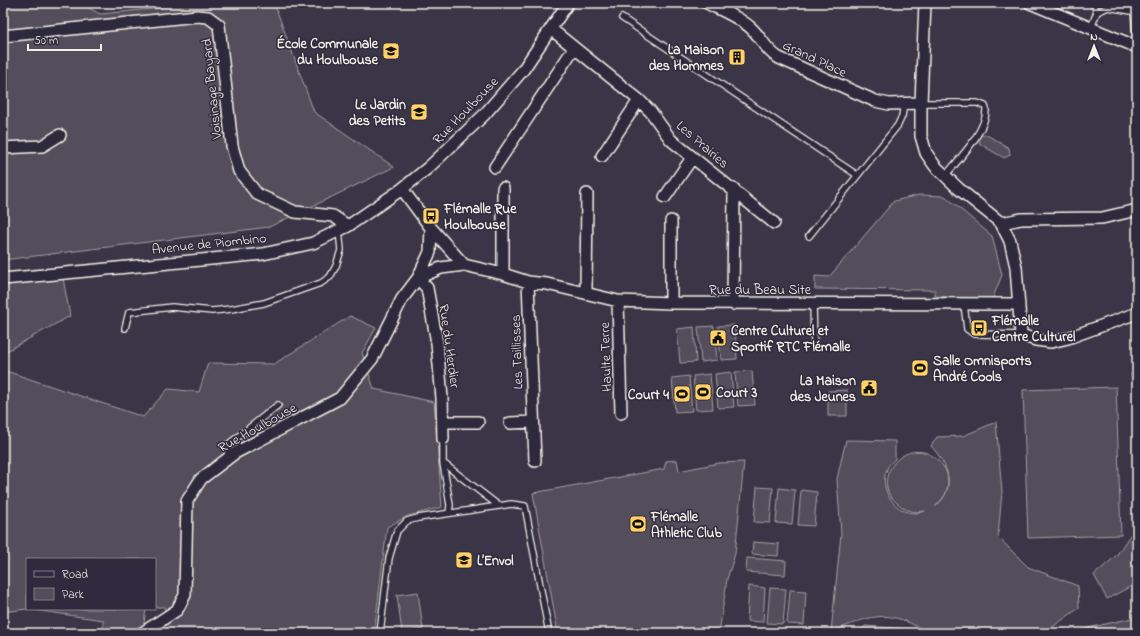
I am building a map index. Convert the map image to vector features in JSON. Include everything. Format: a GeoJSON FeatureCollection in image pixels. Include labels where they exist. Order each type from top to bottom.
{"type":"FeatureCollection","features":[{"type":"Feature","properties":{"kind":"street","name":"Rue Houlbouse"},"geometry":{"type":"LineString","coordinates":[[402,189],[430,167],[494,104],[523,70],[568,3]]}},
{"type":"Feature","properties":{"kind":"street","name":"Grand Place"},"geometry":{"type":"LineString","coordinates":[[707,3],[746,24],[757,34],[771,54],[779,58],[875,101],[889,104],[920,103]]}},
{"type":"Feature","properties":{"kind":"street"},"geometry":{"type":"LineString","coordinates":[[925,3],[920,103],[921,136],[929,160],[945,176],[1001,223],[1010,241],[1016,267],[1021,335],[1036,340],[1051,342],[1068,338],[1137,313]]}},
{"type":"Feature","properties":{"kind":"street"},"geometry":{"type":"LineString","coordinates":[[1038,4],[1135,46]]}},
{"type":"Feature","properties":{"kind":"street","name":"Voisinage Bayard"},"geometry":{"type":"LineString","coordinates":[[3,36],[197,16],[208,17],[220,25],[232,146],[239,171],[257,194],[295,212],[333,216],[343,228]]}},
{"type":"Feature","properties":{"kind":"street","name":"Les Prairies"},"geometry":{"type":"LineString","coordinates":[[551,29],[639,100],[651,112],[671,140],[692,158],[734,189],[774,223]]}},
{"type":"Feature","properties":{"kind":"street"},"geometry":{"type":"LineString","coordinates":[[495,167],[574,48]]}},
{"type":"Feature","properties":{"kind":"street"},"geometry":{"type":"LineString","coordinates":[[602,156],[639,100]]}},
{"type":"Feature","properties":{"kind":"street"},"geometry":{"type":"LineString","coordinates":[[3,148],[42,146],[60,135]]}},
{"type":"Feature","properties":{"kind":"street"},"geometry":{"type":"LineString","coordinates":[[665,197],[692,158]]}},
{"type":"Feature","properties":{"kind":"street"},"geometry":{"type":"LineString","coordinates":[[503,188],[503,274]]}},
{"type":"Feature","properties":{"kind":"street"},"geometry":{"type":"LineString","coordinates":[[402,189],[431,228],[464,265]]}},
{"type":"Feature","properties":{"kind":"street","name":"Avenue de Piombino"},"geometry":{"type":"LineString","coordinates":[[3,280],[263,254],[313,243],[343,228],[402,189]]}},
{"type":"Feature","properties":{"kind":"street"},"geometry":{"type":"LineString","coordinates":[[733,304],[734,189]]}},
{"type":"Feature","properties":{"kind":"street"},"geometry":{"type":"LineString","coordinates":[[586,293],[587,194]]}},
{"type":"Feature","properties":{"kind":"street"},"geometry":{"type":"LineString","coordinates":[[1001,223],[1021,219],[1102,218],[1137,210]]}},
{"type":"Feature","properties":{"kind":"street"},"geometry":{"type":"LineString","coordinates":[[671,221],[671,303]]}},
{"type":"Feature","properties":{"kind":"street","name":"Rue Houlbouse"},"geometry":{"type":"LineString","coordinates":[[142,633],[177,610],[185,595],[187,502],[201,479],[227,459],[340,398],[372,359],[402,299],[418,278],[430,252],[431,228]]}},
{"type":"Feature","properties":{"kind":"street","name":"Rue Houlbouse"},"geometry":{"type":"LineString","coordinates":[[418,278],[441,268],[464,265],[503,274]]}},
{"type":"Feature","properties":{"kind":"street","name":"Rue du Beau Site"},"geometry":{"type":"LineString","coordinates":[[503,274],[528,282],[586,293],[618,301],[733,304],[1019,304]]}},
{"type":"Feature","properties":{"kind":"street","name":"Rue du Herdier"},"geometry":{"type":"LineString","coordinates":[[418,278],[427,288],[437,343],[443,439]]}},
{"type":"Feature","properties":{"kind":"street","name":"Les Taillisses"},"geometry":{"type":"LineString","coordinates":[[528,282],[534,461]]}},
{"type":"Feature","properties":{"kind":"street","name":"Haulte Terre"},"geometry":{"type":"LineString","coordinates":[[618,301],[621,413]]}},
{"type":"Feature","properties":{"kind":"street"},"geometry":{"type":"LineString","coordinates":[[443,422],[478,422]]}},
{"type":"Feature","properties":{"kind":"street"},"geometry":{"type":"LineString","coordinates":[[510,423],[533,422]]}},
{"type":"Feature","properties":{"kind":"lane"},"geometry":{"type":"LineString","coordinates":[[1091,28],[1097,12],[1093,3]]}},
{"type":"Feature","properties":{"kind":"lane"},"geometry":{"type":"LineString","coordinates":[[1097,12],[1108,7],[1135,12],[1135,46]]}},
{"type":"Feature","properties":{"kind":"lane"},"geometry":{"type":"LineString","coordinates":[[622,18],[858,175]]}},
{"type":"Feature","properties":{"kind":"lane"},"geometry":{"type":"LineString","coordinates":[[920,103],[977,103],[985,106],[986,109],[981,128],[972,143],[945,176]]}},
{"type":"Feature","properties":{"kind":"lane"},"geometry":{"type":"LineString","coordinates":[[808,236],[898,125],[902,116],[904,104]]}},
{"type":"Feature","properties":{"kind":"lane"},"geometry":{"type":"LineString","coordinates":[[125,328],[129,312],[172,307],[212,311],[231,309],[264,302],[321,283],[330,277],[338,261],[341,250],[343,228]]}},
{"type":"Feature","properties":{"kind":"lane"},"geometry":{"type":"LineString","coordinates":[[813,304],[814,345]]}},
{"type":"Feature","properties":{"kind":"lane"},"geometry":{"type":"LineString","coordinates":[[964,304],[967,329],[974,334],[1021,335]]}},
{"type":"Feature","properties":{"kind":"lane"},"geometry":{"type":"LineString","coordinates":[[227,459],[229,444],[278,405]]}},
{"type":"Feature","properties":{"kind":"lane"},"geometry":{"type":"LineString","coordinates":[[443,439],[443,463],[450,505],[449,513]]}},
{"type":"Feature","properties":{"kind":"lane"},"geometry":{"type":"LineString","coordinates":[[443,463],[499,506]]}},
{"type":"Feature","properties":{"kind":"lane"},"geometry":{"type":"LineString","coordinates":[[380,633],[389,558],[397,531],[408,521],[449,513],[511,504],[525,506],[549,633]]}},
{"type":"Feature","properties":{"kind":"green space"},"geometry":{"type":"Polygon","coordinates":[[[3,3],[84,3],[87,7],[100,14],[161,8],[170,3],[274,3],[314,112],[394,167],[269,227],[3,260],[3,3]]]}},
{"type":"Feature","properties":{"kind":"green space"},"geometry":{"type":"Polygon","coordinates":[[[982,135],[987,135],[1009,148],[1010,155],[1004,158],[980,144],[979,138],[982,135]]]}},
{"type":"Feature","properties":{"kind":"green space"},"geometry":{"type":"Polygon","coordinates":[[[919,195],[945,196],[992,236],[1002,275],[992,300],[935,296],[935,290],[815,289],[815,276],[829,277],[894,201],[919,195]]]}},
{"type":"Feature","properties":{"kind":"green space"},"geometry":{"type":"Polygon","coordinates":[[[63,278],[70,316],[3,353],[3,285],[63,278]]]}},
{"type":"Feature","properties":{"kind":"green space"},"geometry":{"type":"Polygon","coordinates":[[[350,316],[376,328],[362,353],[374,389],[434,402],[442,507],[408,516],[387,527],[374,633],[103,633],[103,620],[34,610],[146,610],[143,630],[163,618],[165,607],[156,607],[156,558],[26,558],[26,609],[3,612],[3,370],[143,417],[168,389],[199,392],[208,363],[274,364],[350,316]]]}},
{"type":"Feature","properties":{"kind":"green space"},"geometry":{"type":"Polygon","coordinates":[[[735,325],[737,359],[721,360],[718,326],[735,325]]]}},
{"type":"Feature","properties":{"kind":"green space"},"geometry":{"type":"Polygon","coordinates":[[[714,326],[717,360],[701,362],[698,327],[714,326]]]}},
{"type":"Feature","properties":{"kind":"green space"},"geometry":{"type":"Polygon","coordinates":[[[694,327],[696,362],[680,363],[677,329],[694,327]]]}},
{"type":"Feature","properties":{"kind":"green space"},"geometry":{"type":"Polygon","coordinates":[[[1137,365],[1137,408],[1131,374],[1137,365]]]}},
{"type":"Feature","properties":{"kind":"green space"},"geometry":{"type":"Polygon","coordinates":[[[752,371],[755,405],[738,406],[735,372],[752,371]]]}},
{"type":"Feature","properties":{"kind":"green space"},"geometry":{"type":"Polygon","coordinates":[[[731,372],[734,407],[718,408],[715,374],[731,372]]]}},
{"type":"Feature","properties":{"kind":"green space","name":"Court 3"},"geometry":{"type":"Polygon","coordinates":[[[710,374],[713,409],[696,410],[693,376],[710,374]]]}},
{"type":"Feature","properties":{"kind":"green space","name":"Court 4"},"geometry":{"type":"Polygon","coordinates":[[[689,376],[692,411],[675,412],[672,378],[689,376]]]}},
{"type":"Feature","properties":{"kind":"green space"},"geometry":{"type":"Polygon","coordinates":[[[1116,387],[1121,535],[1028,538],[1023,390],[1116,387]]]}},
{"type":"Feature","properties":{"kind":"green space"},"geometry":{"type":"Polygon","coordinates":[[[847,390],[847,416],[828,416],[828,391],[847,390]]]}},
{"type":"Feature","properties":{"kind":"green space"},"geometry":{"type":"Polygon","coordinates":[[[996,422],[1002,492],[998,537],[1028,567],[1078,586],[1079,608],[1044,633],[859,633],[865,626],[923,630],[898,618],[887,617],[867,619],[831,632],[841,534],[837,479],[846,440],[895,441],[895,459],[890,464],[884,478],[885,487],[893,502],[907,512],[916,513],[925,511],[917,512],[907,510],[897,503],[889,493],[886,481],[890,470],[897,460],[907,454],[919,451],[931,455],[943,466],[948,478],[946,468],[931,446],[937,437],[963,436],[996,422]]]}},
{"type":"Feature","properties":{"kind":"green space","name":"Flémalle Athletic Club"},"geometry":{"type":"Polygon","coordinates":[[[677,460],[679,471],[719,463],[744,462],[735,554],[727,579],[719,633],[558,633],[533,493],[664,469],[666,461],[677,460]]]}},
{"type":"Feature","properties":{"kind":"green space"},"geometry":{"type":"Polygon","coordinates":[[[757,487],[773,488],[770,523],[754,522],[757,487]]]}},
{"type":"Feature","properties":{"kind":"green space"},"geometry":{"type":"Polygon","coordinates":[[[779,488],[795,490],[792,524],[776,523],[779,488]]]}},
{"type":"Feature","properties":{"kind":"green space"},"geometry":{"type":"Polygon","coordinates":[[[801,490],[817,492],[814,526],[798,525],[801,490]]]}},
{"type":"Feature","properties":{"kind":"green space"},"geometry":{"type":"Polygon","coordinates":[[[1137,525],[1137,583],[1107,599],[1094,575],[1116,556],[1137,525]]]}},
{"type":"Feature","properties":{"kind":"green space"},"geometry":{"type":"Polygon","coordinates":[[[753,542],[779,544],[778,556],[752,554],[753,542]]]}},
{"type":"Feature","properties":{"kind":"green space"},"geometry":{"type":"Polygon","coordinates":[[[747,558],[786,561],[785,575],[746,572],[747,558]]]}},
{"type":"Feature","properties":{"kind":"green space"},"geometry":{"type":"Polygon","coordinates":[[[749,586],[765,588],[763,622],[747,621],[749,586]]]}},
{"type":"Feature","properties":{"kind":"green space"},"geometry":{"type":"Polygon","coordinates":[[[770,588],[786,589],[783,624],[767,623],[770,588]]]}},
{"type":"Feature","properties":{"kind":"green space"},"geometry":{"type":"Polygon","coordinates":[[[790,590],[806,591],[804,625],[787,624],[790,590]]]}},
{"type":"Feature","properties":{"kind":"green space"},"geometry":{"type":"Polygon","coordinates":[[[418,592],[423,629],[402,632],[397,595],[418,592]]]}},
{"type":"Feature","properties":{"kind":"green space"},"geometry":{"type":"Polygon","coordinates":[[[1137,617],[1137,633],[1077,633],[1088,628],[1137,617]]]}},
{"type":"Feature","properties":{"kind":"place","name":"École Communale du Houlbouse"},"geometry":{"type":"Point","coordinates":[391,51]}},
{"type":"Feature","properties":{"kind":"place","name":"La Maison des Hommes"},"geometry":{"type":"Point","coordinates":[737,57]}},
{"type":"Feature","properties":{"kind":"place","name":"Le Jardin des Petits"},"geometry":{"type":"Point","coordinates":[419,112]}},
{"type":"Feature","properties":{"kind":"place","name":"Flémalle Rue Houlbouse"},"geometry":{"type":"Point","coordinates":[431,216]}},
{"type":"Feature","properties":{"kind":"place","name":"Flémalle Centre Culturel"},"geometry":{"type":"Point","coordinates":[979,328]}},
{"type":"Feature","properties":{"kind":"place","name":"Centre Culturel et Sportif RTC Flémalle"},"geometry":{"type":"Point","coordinates":[718,338]}},
{"type":"Feature","properties":{"kind":"place","name":"Salle Omnisports André Cools"},"geometry":{"type":"Point","coordinates":[920,368]}},
{"type":"Feature","properties":{"kind":"place","name":"La Maison des Jeunes"},"geometry":{"type":"Point","coordinates":[869,388]}},
{"type":"Feature","properties":{"kind":"place","name":"Court 3"},"geometry":{"type":"Point","coordinates":[703,392]}},
{"type":"Feature","properties":{"kind":"place","name":"Court 4"},"geometry":{"type":"Point","coordinates":[682,394]}},
{"type":"Feature","properties":{"kind":"place","name":"Flémalle Athletic Club"},"geometry":{"type":"Point","coordinates":[638,524]}},
{"type":"Feature","properties":{"kind":"place","name":"L’Envol"},"geometry":{"type":"Point","coordinates":[464,560]}}]}
